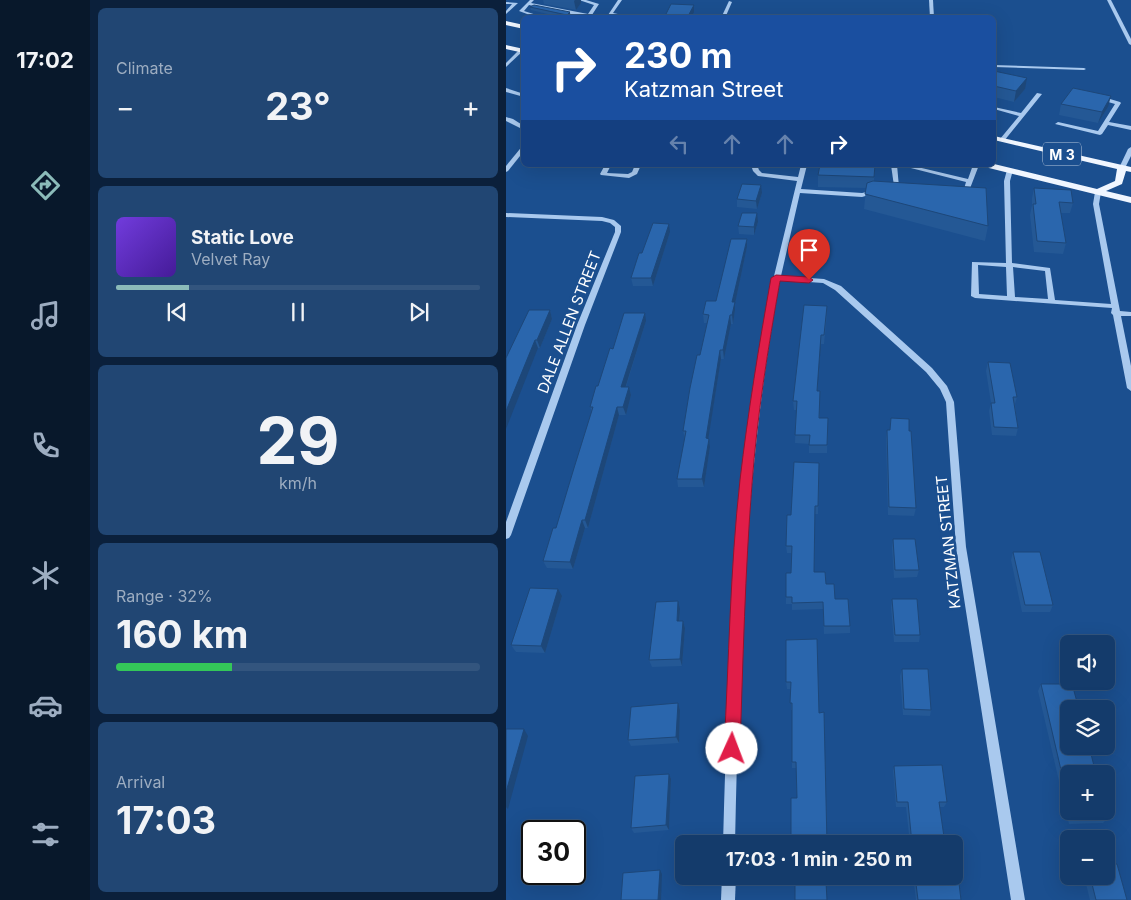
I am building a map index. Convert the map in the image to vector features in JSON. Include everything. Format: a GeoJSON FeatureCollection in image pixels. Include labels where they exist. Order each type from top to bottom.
{"type":"FeatureCollection","features":[{"type":"Feature","properties":{"kind":"main road"},"geometry":{"type":"LineString","coordinates":[[506,23],[521,27]]}},
{"type":"Feature","properties":{"kind":"main road"},"geometry":{"type":"LineString","coordinates":[[506,47],[521,51]]}},
{"type":"Feature","properties":{"kind":"main road","name":"M 3"},"geometry":{"type":"LineString","coordinates":[[998,139],[1126,169]]}},
{"type":"Feature","properties":{"kind":"main road","name":"M 3"},"geometry":{"type":"LineString","coordinates":[[996,167],[1131,200]]}},
{"type":"Feature","properties":{"kind":"main road"},"geometry":{"type":"LineString","coordinates":[[1098,192],[1119,182],[1126,169]]}},
{"type":"Feature","properties":{"kind":"street"},"geometry":{"type":"LineString","coordinates":[[582,0],[597,4],[589,15]]}},
{"type":"Feature","properties":{"kind":"street"},"geometry":{"type":"LineString","coordinates":[[610,15],[620,0]]}},
{"type":"Feature","properties":{"kind":"street"},"geometry":{"type":"LineString","coordinates":[[931,0],[932,15]]}},
{"type":"Feature","properties":{"kind":"street"},"geometry":{"type":"LineString","coordinates":[[1109,0],[1131,44]]}},
{"type":"Feature","properties":{"kind":"street"},"geometry":{"type":"LineString","coordinates":[[506,1],[516,3],[528,2],[542,7],[583,15]]}},
{"type":"Feature","properties":{"kind":"street"},"geometry":{"type":"LineString","coordinates":[[528,2],[521,11],[534,15]]}},
{"type":"Feature","properties":{"kind":"street"},"geometry":{"type":"LineString","coordinates":[[724,15],[730,2]]}},
{"type":"Feature","properties":{"kind":"street"},"geometry":{"type":"LineString","coordinates":[[506,13],[516,3]]}},
{"type":"Feature","properties":{"kind":"street"},"geometry":{"type":"LineString","coordinates":[[542,7],[549,3]]}},
{"type":"Feature","properties":{"kind":"street"},"geometry":{"type":"LineString","coordinates":[[506,66],[521,52]]}},
{"type":"Feature","properties":{"kind":"street"},"geometry":{"type":"LineString","coordinates":[[996,66],[1084,69]]}},
{"type":"Feature","properties":{"kind":"street"},"geometry":{"type":"LineString","coordinates":[[506,90],[521,95]]}},
{"type":"Feature","properties":{"kind":"street"},"geometry":{"type":"LineString","coordinates":[[998,139],[1022,115],[1039,94]]}},
{"type":"Feature","properties":{"kind":"street"},"geometry":{"type":"LineString","coordinates":[[1058,124],[1098,133],[1101,132],[1118,102],[1092,96]]}},
{"type":"Feature","properties":{"kind":"street"},"geometry":{"type":"LineString","coordinates":[[996,108],[1022,115]]}},
{"type":"Feature","properties":{"kind":"street"},"geometry":{"type":"LineString","coordinates":[[506,119],[511,120],[516,126],[521,127]]}},
{"type":"Feature","properties":{"kind":"street"},"geometry":{"type":"LineString","coordinates":[[1107,123],[1131,128]]}},
{"type":"Feature","properties":{"kind":"street"},"geometry":{"type":"LineString","coordinates":[[1126,169],[1131,149]]}},
{"type":"Feature","properties":{"kind":"street"},"geometry":{"type":"LineString","coordinates":[[506,170],[521,150]]}},
{"type":"Feature","properties":{"kind":"street"},"geometry":{"type":"LineString","coordinates":[[607,167],[603,174],[629,176],[635,173],[637,167]]}},
{"type":"Feature","properties":{"kind":"street"},"geometry":{"type":"LineString","coordinates":[[730,835],[739,578],[746,482],[760,363],[776,278],[803,167]]}},
{"type":"Feature","properties":{"kind":"street"},"geometry":{"type":"LineString","coordinates":[[894,167],[895,187],[907,187]]}},
{"type":"Feature","properties":{"kind":"street"},"geometry":{"type":"LineString","coordinates":[[910,167],[969,181]]}},
{"type":"Feature","properties":{"kind":"street"},"geometry":{"type":"LineString","coordinates":[[956,190],[966,191],[975,167]]}},
{"type":"Feature","properties":{"kind":"street"},"geometry":{"type":"LineString","coordinates":[[755,168],[760,175],[800,179]]}},
{"type":"Feature","properties":{"kind":"street"},"geometry":{"type":"LineString","coordinates":[[1010,170],[1007,181],[1011,298]]}},
{"type":"Feature","properties":{"kind":"street"},"geometry":{"type":"LineString","coordinates":[[797,191],[862,195],[886,189]]}},
{"type":"Feature","properties":{"kind":"street"},"geometry":{"type":"LineString","coordinates":[[1098,192],[1096,204],[1114,309],[1131,388]]}},
{"type":"Feature","properties":{"kind":"street","name":"DALE ALLEN STREET"},"geometry":{"type":"LineString","coordinates":[[506,215],[602,219],[612,221],[618,226],[618,232],[581,325],[506,535]]}},
{"type":"Feature","properties":{"kind":"street"},"geometry":{"type":"LineString","coordinates":[[1052,301],[1048,269],[974,262],[975,296],[1052,301],[1114,309],[1131,314]]}},
{"type":"Feature","properties":{"kind":"street","name":"KATZMAN STREET"},"geometry":{"type":"LineString","coordinates":[[776,278],[824,281],[838,288],[928,370],[944,388],[950,402],[961,547],[1018,900]]}},
{"type":"Feature","properties":{"kind":"street"},"geometry":{"type":"LineString","coordinates":[[728,900],[729,885]]}},
{"type":"Feature","properties":{"kind":"building"},"geometry":{"type":"Polygon","coordinates":[[[671,4],[694,5],[689,15],[666,15],[671,4]]]}},
{"type":"Feature","properties":{"kind":"building"},"geometry":{"type":"Polygon","coordinates":[[[534,5],[570,12],[567,15],[530,7],[534,5]]]}},
{"type":"Feature","properties":{"kind":"building"},"geometry":{"type":"Polygon","coordinates":[[[996,71],[1027,78],[1016,91],[996,86],[996,71]]]}},
{"type":"Feature","properties":{"kind":"building"},"geometry":{"type":"Polygon","coordinates":[[[1073,88],[1111,96],[1102,112],[1061,104],[1073,88]]]}},
{"type":"Feature","properties":{"kind":"building"},"geometry":{"type":"Polygon","coordinates":[[[820,167],[875,167],[874,177],[818,175],[820,167]]]}},
{"type":"Feature","properties":{"kind":"building"},"geometry":{"type":"Polygon","coordinates":[[[873,181],[986,188],[988,226],[865,194],[867,183],[873,181]]]}},
{"type":"Feature","properties":{"kind":"building"},"geometry":{"type":"Polygon","coordinates":[[[742,184],[761,185],[756,201],[737,199],[742,184]]]}},
{"type":"Feature","properties":{"kind":"building"},"geometry":{"type":"Polygon","coordinates":[[[1034,188],[1071,190],[1073,203],[1059,202],[1066,243],[1037,241],[1033,204],[1036,204],[1034,188]]]}},
{"type":"Feature","properties":{"kind":"building"},"geometry":{"type":"Polygon","coordinates":[[[742,213],[757,213],[754,227],[738,226],[742,213]]]}},
{"type":"Feature","properties":{"kind":"building"},"geometry":{"type":"Polygon","coordinates":[[[653,223],[669,224],[651,278],[631,278],[639,253],[642,253],[653,223]]]}},
{"type":"Feature","properties":{"kind":"building"},"geometry":{"type":"Polygon","coordinates":[[[731,239],[747,239],[732,302],[735,302],[732,315],[730,315],[723,350],[720,350],[706,438],[709,439],[702,479],[677,479],[686,431],[683,431],[690,388],[697,355],[700,355],[709,315],[703,314],[706,301],[716,301],[731,239]]]}},
{"type":"Feature","properties":{"kind":"building"},"geometry":{"type":"Polygon","coordinates":[[[804,305],[827,306],[824,335],[821,335],[817,391],[820,391],[819,418],[828,418],[827,445],[809,445],[810,435],[795,435],[797,401],[793,401],[804,305]]]}},
{"type":"Feature","properties":{"kind":"building"},"geometry":{"type":"Polygon","coordinates":[[[529,310],[550,310],[537,340],[535,340],[506,411],[506,358],[529,310]]]}},
{"type":"Feature","properties":{"kind":"building"},"geometry":{"type":"Polygon","coordinates":[[[624,313],[645,313],[621,387],[629,387],[623,407],[617,407],[585,520],[582,520],[570,562],[543,561],[553,528],[556,528],[593,407],[590,407],[596,386],[598,386],[610,348],[613,349],[624,313]]]}},
{"type":"Feature","properties":{"kind":"building"},"geometry":{"type":"Polygon","coordinates":[[[988,362],[1010,363],[1017,397],[1013,397],[1018,428],[994,427],[991,403],[995,403],[988,362]]]}},
{"type":"Feature","properties":{"kind":"building"},"geometry":{"type":"Polygon","coordinates":[[[891,418],[909,419],[916,508],[889,507],[887,430],[890,430],[891,418]]]}},
{"type":"Feature","properties":{"kind":"building"},"geometry":{"type":"Polygon","coordinates":[[[794,462],[819,463],[818,506],[815,506],[814,572],[825,572],[826,584],[834,584],[835,599],[848,599],[850,626],[824,626],[823,602],[792,603],[792,597],[786,597],[786,573],[791,573],[792,546],[786,546],[787,515],[791,515],[794,462]]]}},
{"type":"Feature","properties":{"kind":"building"},"geometry":{"type":"Polygon","coordinates":[[[893,539],[915,539],[919,570],[895,570],[893,539]]]}},
{"type":"Feature","properties":{"kind":"building"},"geometry":{"type":"Polygon","coordinates":[[[1013,552],[1040,552],[1053,605],[1025,605],[1013,552]]]}},
{"type":"Feature","properties":{"kind":"building"},"geometry":{"type":"Polygon","coordinates":[[[530,588],[558,589],[541,646],[511,645],[530,588]]]}},
{"type":"Feature","properties":{"kind":"building"},"geometry":{"type":"Polygon","coordinates":[[[892,599],[917,599],[920,635],[895,635],[892,599]]]}},
{"type":"Feature","properties":{"kind":"building"},"geometry":{"type":"Polygon","coordinates":[[[678,601],[677,621],[683,621],[680,659],[649,660],[656,602],[678,601]]]}},
{"type":"Feature","properties":{"kind":"building"},"geometry":{"type":"Polygon","coordinates":[[[817,639],[819,713],[824,712],[827,835],[791,835],[791,798],[797,798],[796,762],[792,762],[791,682],[786,682],[786,640],[817,639]]]}},
{"type":"Feature","properties":{"kind":"building"},"geometry":{"type":"Polygon","coordinates":[[[902,669],[928,669],[931,710],[904,709],[902,669]]]}},
{"type":"Feature","properties":{"kind":"building"},"geometry":{"type":"Polygon","coordinates":[[[1041,684],[1060,684],[1060,690],[1074,690],[1076,700],[1060,700],[1060,755],[1091,755],[1094,765],[1060,766],[1041,684]]]}},
{"type":"Feature","properties":{"kind":"building"},"geometry":{"type":"Polygon","coordinates":[[[678,703],[676,737],[628,740],[631,707],[678,703]]]}},
{"type":"Feature","properties":{"kind":"building"},"geometry":{"type":"Polygon","coordinates":[[[506,729],[524,729],[506,792],[506,729]]]}},
{"type":"Feature","properties":{"kind":"building"},"geometry":{"type":"Polygon","coordinates":[[[942,765],[947,802],[939,802],[944,835],[911,835],[908,802],[897,802],[894,766],[942,765]]]}},
{"type":"Feature","properties":{"kind":"building"},"geometry":{"type":"Polygon","coordinates":[[[669,774],[666,825],[631,828],[635,776],[669,774]]]}},
{"type":"Feature","properties":{"kind":"building"},"geometry":{"type":"Polygon","coordinates":[[[1115,864],[1117,864],[1127,900],[1096,900],[1092,885],[1115,885],[1115,864]]]}},
{"type":"Feature","properties":{"kind":"building"},"geometry":{"type":"Polygon","coordinates":[[[660,870],[658,900],[621,900],[623,873],[660,870]]]}},
{"type":"Feature","properties":{"kind":"building"},"geometry":{"type":"Polygon","coordinates":[[[795,885],[826,885],[827,900],[795,900],[795,885]]]}},
{"type":"Feature","properties":{"kind":"building"},"geometry":{"type":"Polygon","coordinates":[[[916,885],[959,885],[961,900],[918,900],[916,885]]]}},
{"type":"Feature","properties":{"kind":"route"},"geometry":{"type":"LineString","coordinates":[[732,749],[739,578],[746,482],[760,363],[776,278],[809,280]]}}]}
